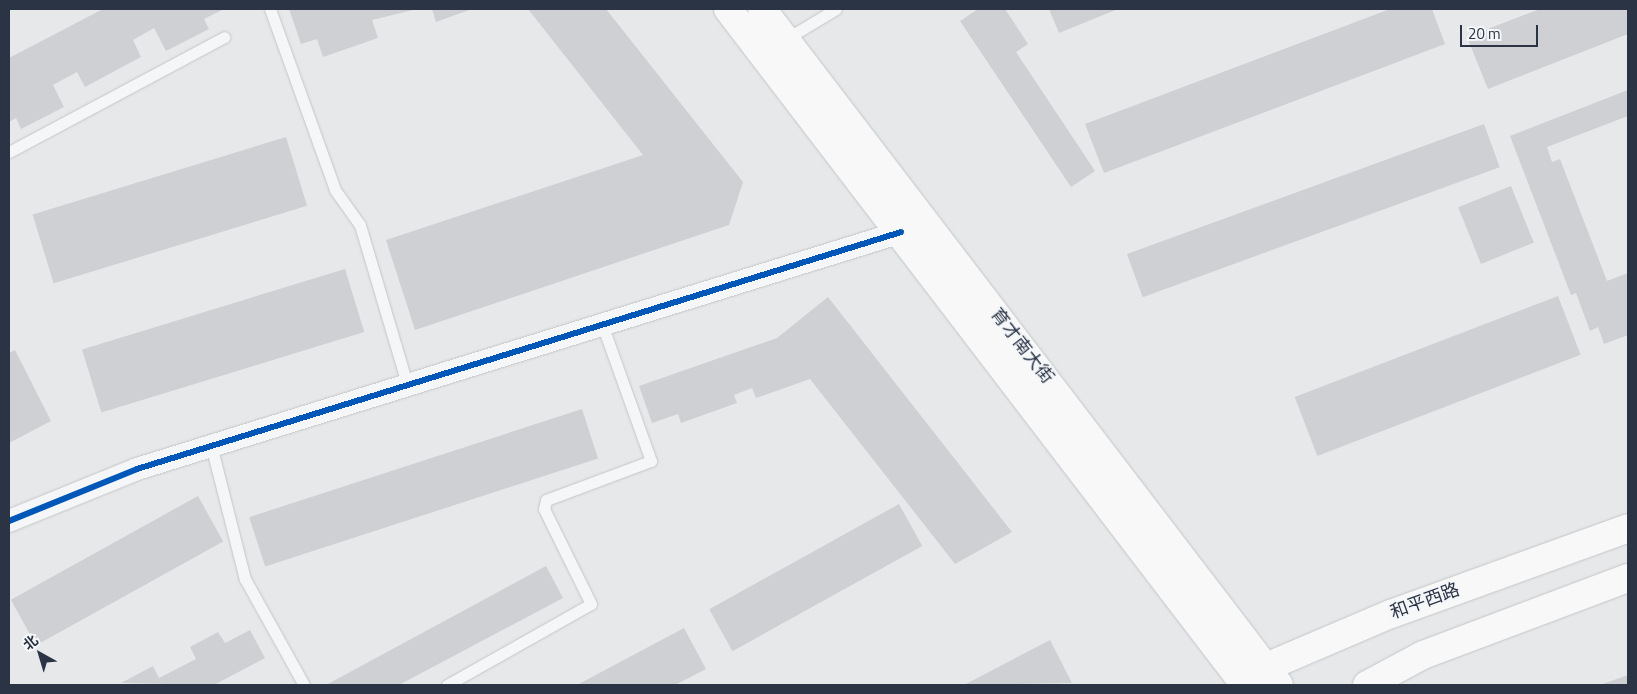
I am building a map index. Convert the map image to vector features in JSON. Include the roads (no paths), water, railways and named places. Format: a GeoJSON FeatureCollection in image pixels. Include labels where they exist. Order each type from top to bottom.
{"type":"FeatureCollection","features":[{"type":"Feature","properties":{"kind":"main road","name":"育才南大街"},"geometry":{"type":"LineString","coordinates":[[728,9],[900,232],[1237,683]]}},
{"type":"Feature","properties":{"kind":"main road","name":"育才南大街"},"geometry":{"type":"LineString","coordinates":[[762,9],[1272,676]]}},
{"type":"Feature","properties":{"kind":"main road","name":"和平西路"},"geometry":{"type":"LineString","coordinates":[[1237,683],[1272,676],[1391,614],[1628,528]]}},
{"type":"Feature","properties":{"kind":"main road"},"geometry":{"type":"LineString","coordinates":[[1366,685],[1423,655],[1628,578]]}},
{"type":"Feature","properties":{"kind":"street"},"geometry":{"type":"LineString","coordinates":[[9,520],[137,469],[900,232]]}},
{"type":"Feature","properties":{"kind":"lane"},"geometry":{"type":"LineString","coordinates":[[270,9],[335,190],[360,225],[407,384]]}},
{"type":"Feature","properties":{"kind":"lane"},"geometry":{"type":"LineString","coordinates":[[786,39],[836,9]]}},
{"type":"Feature","properties":{"kind":"lane"},"geometry":{"type":"LineString","coordinates":[[9,152],[224,37]]}},
{"type":"Feature","properties":{"kind":"lane"},"geometry":{"type":"LineString","coordinates":[[447,685],[591,604],[544,509],[546,500],[651,460],[602,324]]}},
{"type":"Feature","properties":{"kind":"lane"},"geometry":{"type":"LineString","coordinates":[[211,446],[245,579],[304,685]]}}]}
